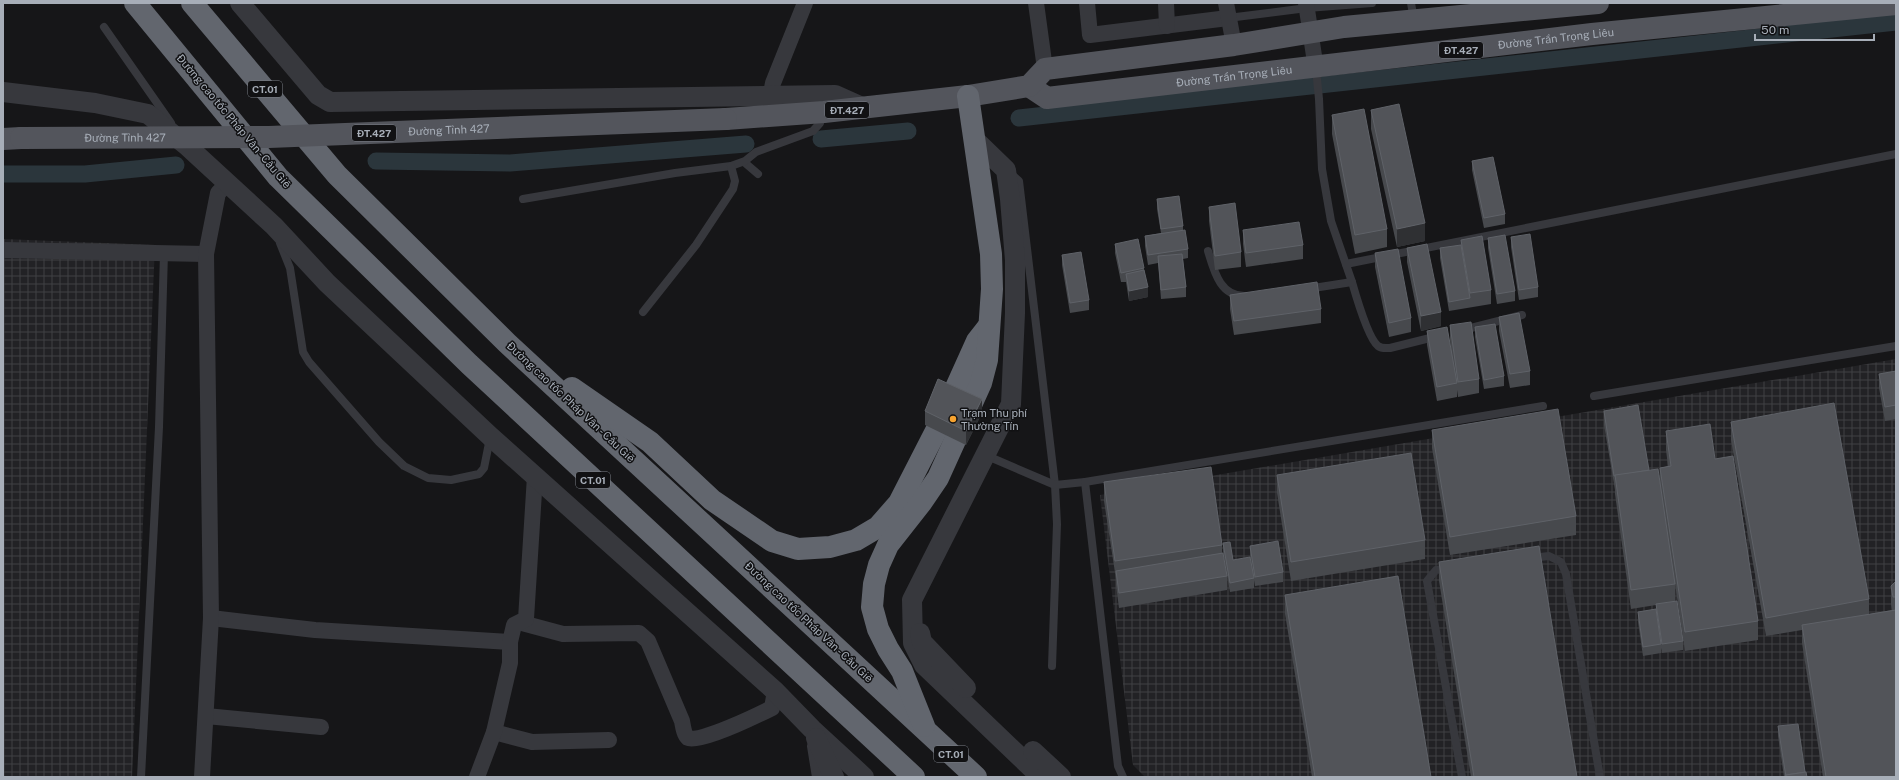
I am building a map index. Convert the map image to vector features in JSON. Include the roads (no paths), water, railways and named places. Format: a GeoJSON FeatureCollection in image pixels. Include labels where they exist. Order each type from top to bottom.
{"type":"FeatureCollection","features":[{"type":"Feature","properties":{"kind":"highway","name":"Đường cao tốc Pháp Vân - Cầu Giẽ"},"geometry":{"type":"LineString","coordinates":[[135,3],[278,177],[469,364],[914,777]]}},
{"type":"Feature","properties":{"kind":"highway","name":"Đường cao tốc Pháp Vân - Cầu Giẽ"},"geometry":{"type":"LineString","coordinates":[[192,3],[337,175],[507,343],[976,777]]}},
{"type":"Feature","properties":{"kind":"highway"},"geometry":{"type":"LineString","coordinates":[[926,731],[902,672],[878,629],[872,606],[874,584],[879,565],[888,545],[922,503],[938,478],[978,390],[987,360],[988,326],[992,289],[991,254],[968,96]]}},
{"type":"Feature","properties":{"kind":"highway"},"geometry":{"type":"LineString","coordinates":[[507,343],[650,442],[712,500],[745,524],[772,540],[798,549],[830,547],[856,540],[878,527],[899,502],[940,423],[977,341],[988,326]]}},
{"type":"Feature","properties":{"kind":"main road"},"geometry":{"type":"LineString","coordinates":[[1030,86],[1045,68],[1234,45],[1312,32],[1412,12],[1598,3]]}},
{"type":"Feature","properties":{"kind":"main road","name":"Đường Trần Trọng Liêu"},"geometry":{"type":"LineString","coordinates":[[1030,86],[1048,98],[1316,68],[1592,34],[1896,4]]}},
{"type":"Feature","properties":{"kind":"main road","name":"ĐT.427"},"geometry":{"type":"LineString","coordinates":[[824,112],[968,96],[1030,86]]}},
{"type":"Feature","properties":{"kind":"main road","name":"Đường Tỉnh 427"},"geometry":{"type":"LineString","coordinates":[[12,138],[268,137],[726,119],[824,112]]}},
{"type":"Feature","properties":{"kind":"street"},"geometry":{"type":"LineString","coordinates":[[240,3],[318,95],[330,102],[835,95],[864,108]]}},
{"type":"Feature","properties":{"kind":"street"},"geometry":{"type":"LineString","coordinates":[[775,96],[772,88],[773,83],[805,3]]}},
{"type":"Feature","properties":{"kind":"street"},"geometry":{"type":"LineString","coordinates":[[1036,3],[1045,68]]}},
{"type":"Feature","properties":{"kind":"street"},"geometry":{"type":"LineString","coordinates":[[1087,3],[1090,35],[1167,26],[1227,11],[1234,45]]}},
{"type":"Feature","properties":{"kind":"street"},"geometry":{"type":"LineString","coordinates":[[1166,3],[1167,26]]}},
{"type":"Feature","properties":{"kind":"street"},"geometry":{"type":"LineString","coordinates":[[1307,6],[1312,32],[1316,68]]}},
{"type":"Feature","properties":{"kind":"street"},"geometry":{"type":"LineString","coordinates":[[3,92],[95,103],[148,114],[186,145],[274,226],[328,283],[491,437],[775,691],[864,777]]}},
{"type":"Feature","properties":{"kind":"street"},"geometry":{"type":"LineString","coordinates":[[974,140],[1006,170],[1015,260],[1015,313],[1011,404],[912,600],[913,643],[924,665],[1041,777]]}},
{"type":"Feature","properties":{"kind":"street"},"geometry":{"type":"LineString","coordinates":[[202,777],[211,618],[206,254],[218,193],[227,184]]}},
{"type":"Feature","properties":{"kind":"street"},"geometry":{"type":"LineString","coordinates":[[3,250],[206,254]]}},
{"type":"Feature","properties":{"kind":"street"},"geometry":{"type":"LineString","coordinates":[[478,777],[494,732],[510,663],[510,642],[514,625],[526,619],[535,476]]}},
{"type":"Feature","properties":{"kind":"street"},"geometry":{"type":"LineString","coordinates":[[912,600],[922,642],[977,698],[1060,777]]}},
{"type":"Feature","properties":{"kind":"street"},"geometry":{"type":"LineString","coordinates":[[211,618],[315,630],[510,642]]}},
{"type":"Feature","properties":{"kind":"street"},"geometry":{"type":"LineString","coordinates":[[522,622],[562,634],[639,633],[648,641],[682,721],[685,735],[688,738],[692,739],[705,736],[741,724],[772,708],[775,691]]}},
{"type":"Feature","properties":{"kind":"street"},"geometry":{"type":"LineString","coordinates":[[206,716],[321,727]]}},
{"type":"Feature","properties":{"kind":"street"},"geometry":{"type":"LineString","coordinates":[[812,728],[820,777]]}},
{"type":"Feature","properties":{"kind":"street"},"geometry":{"type":"LineString","coordinates":[[812,728],[834,777]]}},
{"type":"Feature","properties":{"kind":"street"},"geometry":{"type":"LineString","coordinates":[[494,732],[532,742],[609,740]]}},
{"type":"Feature","properties":{"kind":"lane"},"geometry":{"type":"LineString","coordinates":[[1227,11],[1372,3]]}},
{"type":"Feature","properties":{"kind":"lane"},"geometry":{"type":"LineString","coordinates":[[104,27],[186,145]]}},
{"type":"Feature","properties":{"kind":"lane"},"geometry":{"type":"LineString","coordinates":[[1316,68],[1322,169],[1331,221],[1369,329],[1377,346],[1390,348],[1522,315]]}},
{"type":"Feature","properties":{"kind":"lane"},"geometry":{"type":"LineString","coordinates":[[523,199],[675,173],[731,166],[744,161],[756,152],[813,131],[820,123],[824,112]]}},
{"type":"Feature","properties":{"kind":"lane"},"geometry":{"type":"LineString","coordinates":[[1346,264],[1896,154]]}},
{"type":"Feature","properties":{"kind":"lane"},"geometry":{"type":"LineString","coordinates":[[744,161],[758,174]]}},
{"type":"Feature","properties":{"kind":"lane"},"geometry":{"type":"LineString","coordinates":[[643,312],[696,245],[733,189],[735,181],[731,166]]}},
{"type":"Feature","properties":{"kind":"lane"},"geometry":{"type":"LineString","coordinates":[[1006,170],[1019,181],[1055,484],[1057,524],[1052,666]]}},
{"type":"Feature","properties":{"kind":"lane"},"geometry":{"type":"LineString","coordinates":[[274,226],[290,268],[303,352],[309,362],[384,447],[404,466],[428,478],[451,480],[479,474],[484,468],[491,437]]}},
{"type":"Feature","properties":{"kind":"lane"},"geometry":{"type":"LineString","coordinates":[[1208,251],[1216,277],[1223,288],[1239,296],[1254,295]]}},
{"type":"Feature","properties":{"kind":"lane"},"geometry":{"type":"LineString","coordinates":[[141,777],[160,427],[164,253]]}},
{"type":"Feature","properties":{"kind":"lane"},"geometry":{"type":"LineString","coordinates":[[1299,290],[1352,282]]}},
{"type":"Feature","properties":{"kind":"lane"},"geometry":{"type":"LineString","coordinates":[[1594,396],[1896,346]]}},
{"type":"Feature","properties":{"kind":"lane"},"geometry":{"type":"LineString","coordinates":[[985,455],[1055,484],[1085,482],[1542,406]]}},
{"type":"Feature","properties":{"kind":"lane"},"geometry":{"type":"LineString","coordinates":[[1085,482],[1118,766],[1123,777]]}},
{"type":"Feature","properties":{"kind":"lane"},"geometry":{"type":"LineString","coordinates":[[1526,559],[1549,556],[1561,562],[1566,574],[1600,777]]}},
{"type":"Feature","properties":{"kind":"lane"},"geometry":{"type":"LineString","coordinates":[[1458,566],[1436,570],[1428,581],[1462,777]]}},
{"type":"Feature","properties":{"kind":"waterway"},"geometry":{"type":"LineString","coordinates":[[1019,118],[1896,22]]}},
{"type":"Feature","properties":{"kind":"waterway"},"geometry":{"type":"LineString","coordinates":[[821,139],[908,131]]}},
{"type":"Feature","properties":{"kind":"waterway"},"geometry":{"type":"LineString","coordinates":[[376,161],[510,163],[746,144]]}},
{"type":"Feature","properties":{"kind":"waterway"},"geometry":{"type":"LineString","coordinates":[[3,174],[85,174],[176,165]]}},
{"type":"Feature","properties":{"kind":"place","name":"Trạm Thu phí Thường Tín"},"geometry":{"type":"Point","coordinates":[953,419]}}]}
